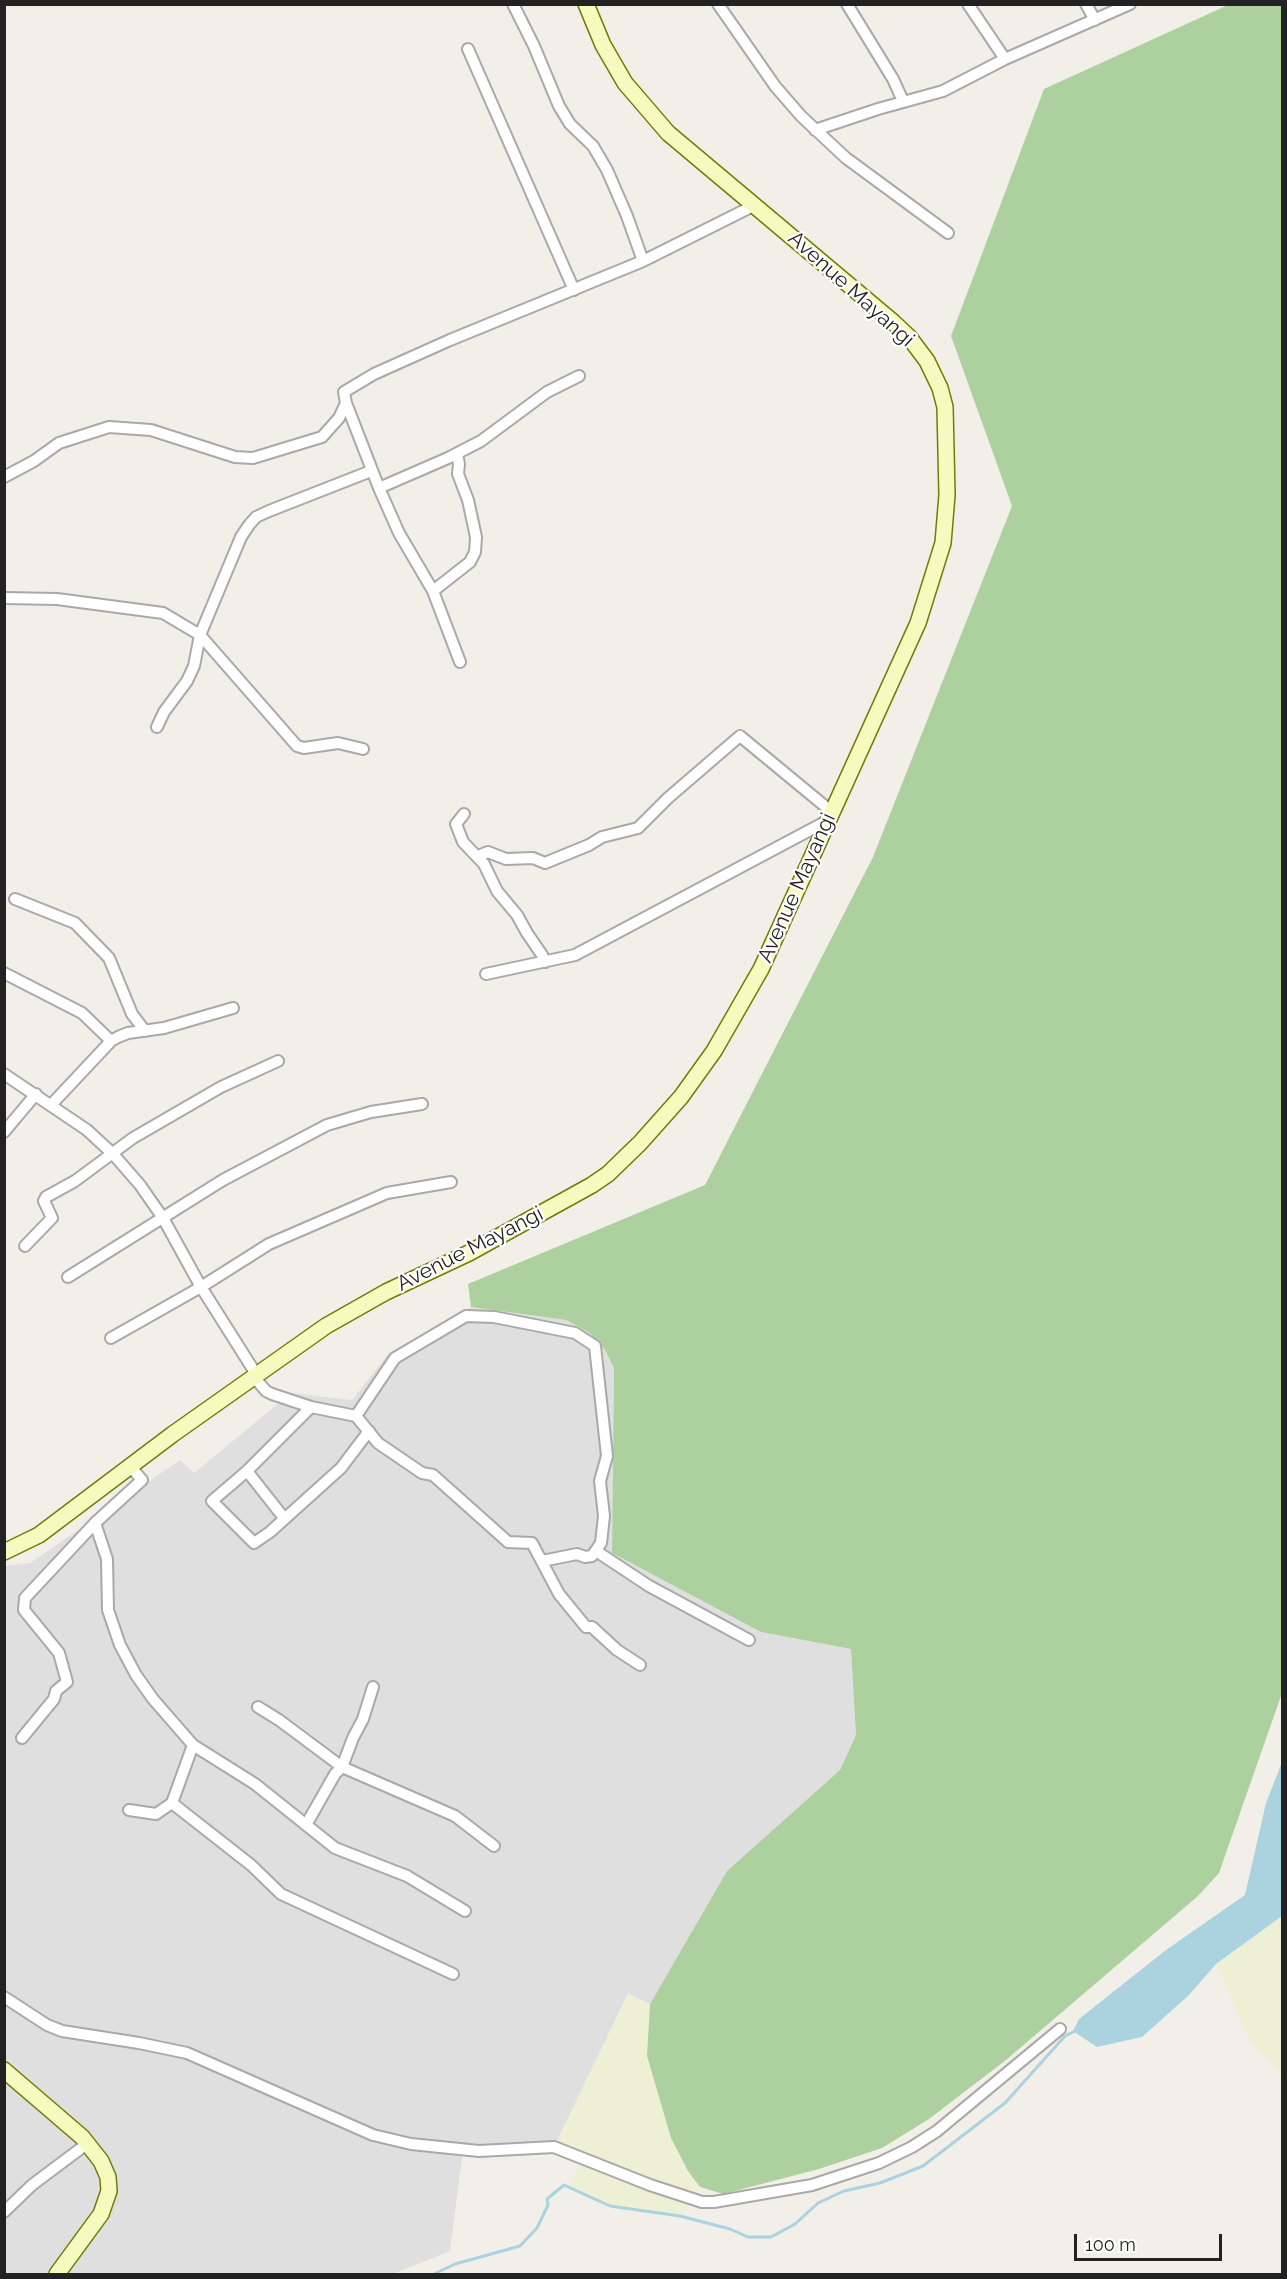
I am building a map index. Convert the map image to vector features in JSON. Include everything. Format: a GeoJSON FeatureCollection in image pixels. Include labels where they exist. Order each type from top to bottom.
{"type":"FeatureCollection","features":[{"type":"Feature","properties":{"kind":"street"},"geometry":{"type":"LineString","coordinates":[[513,4],[534,46],[559,106],[570,124],[593,146],[607,171],[627,216],[643,261]]}},
{"type":"Feature","properties":{"kind":"street","name":"Avenue Mayangi"},"geometry":{"type":"LineString","coordinates":[[4,1552],[39,1535],[173,1434],[326,1326],[363,1304],[469,1253],[592,1185],[621,1162],[681,1097],[714,1051],[760,969],[918,623],[943,543],[948,485],[945,407],[940,388],[927,361],[909,337],[687,150],[646,110],[612,61],[586,4]]}},
{"type":"Feature","properties":{"kind":"street"},"geometry":{"type":"LineString","coordinates":[[718,4],[775,86],[815,130],[846,158],[948,233]]}},
{"type":"Feature","properties":{"kind":"street"},"geometry":{"type":"LineString","coordinates":[[847,4],[893,79],[903,101]]}},
{"type":"Feature","properties":{"kind":"street"},"geometry":{"type":"LineString","coordinates":[[968,4],[1005,59]]}},
{"type":"Feature","properties":{"kind":"street"},"geometry":{"type":"LineString","coordinates":[[1086,4],[1095,20]]}},
{"type":"Feature","properties":{"kind":"street"},"geometry":{"type":"LineString","coordinates":[[815,130],[943,90],[1005,59],[1130,4]]}},
{"type":"Feature","properties":{"kind":"street"},"geometry":{"type":"LineString","coordinates":[[468,49],[574,290]]}},
{"type":"Feature","properties":{"kind":"street"},"geometry":{"type":"LineString","coordinates":[[460,662],[433,591],[399,532],[378,488],[344,392],[347,388],[374,374],[515,312],[643,261],[754,205]]}},
{"type":"Feature","properties":{"kind":"street"},"geometry":{"type":"LineString","coordinates":[[378,488],[457,454],[481,441],[547,392],[579,376]]}},
{"type":"Feature","properties":{"kind":"street"},"geometry":{"type":"LineString","coordinates":[[4,477],[27,466],[59,444],[109,427],[151,430],[235,457],[254,458],[321,436],[339,418],[346,403]]}},
{"type":"Feature","properties":{"kind":"street"},"geometry":{"type":"LineString","coordinates":[[433,591],[470,562],[475,552],[477,537],[468,500],[458,474],[457,454]]}},
{"type":"Feature","properties":{"kind":"street"},"geometry":{"type":"LineString","coordinates":[[157,727],[169,704],[187,681],[194,666],[200,635],[241,537],[256,518],[371,471]]}},
{"type":"Feature","properties":{"kind":"street"},"geometry":{"type":"LineString","coordinates":[[4,598],[57,599],[156,612],[177,620],[200,635],[297,746],[304,748],[338,743],[363,749]]}},
{"type":"Feature","properties":{"kind":"street"},"geometry":{"type":"LineString","coordinates":[[478,856],[489,852],[506,859],[535,858],[545,863],[589,845],[602,837],[638,828],[668,798],[740,736],[829,817],[575,955],[486,974]]}},
{"type":"Feature","properties":{"kind":"street"},"geometry":{"type":"LineString","coordinates":[[464,814],[456,825],[463,842],[485,865],[497,891],[517,915],[542,954],[544,962]]}},
{"type":"Feature","properties":{"kind":"street"},"geometry":{"type":"LineString","coordinates":[[15,899],[75,923],[109,958],[132,1014],[145,1031]]}},
{"type":"Feature","properties":{"kind":"street"},"geometry":{"type":"LineString","coordinates":[[4,973],[82,1013],[111,1041]]}},
{"type":"Feature","properties":{"kind":"street"},"geometry":{"type":"LineString","coordinates":[[51,1105],[111,1041],[128,1033],[164,1028],[233,1008]]}},
{"type":"Feature","properties":{"kind":"street"},"geometry":{"type":"LineString","coordinates":[[25,1246],[52,1218],[45,1198],[75,1180],[133,1138],[221,1087],[278,1061]]}},
{"type":"Feature","properties":{"kind":"street"},"geometry":{"type":"LineString","coordinates":[[4,1074],[87,1130],[113,1154],[140,1185],[163,1218],[201,1287],[266,1391],[311,1407],[356,1416],[378,1443],[413,1468],[433,1475],[510,1544],[532,1543],[559,1594],[586,1627],[592,1627],[617,1650],[640,1665]]}},
{"type":"Feature","properties":{"kind":"street"},"geometry":{"type":"LineString","coordinates":[[4,1132],[36,1094]]}},
{"type":"Feature","properties":{"kind":"street"},"geometry":{"type":"LineString","coordinates":[[68,1277],[223,1180],[332,1123],[371,1112],[422,1104]]}},
{"type":"Feature","properties":{"kind":"street"},"geometry":{"type":"LineString","coordinates":[[111,1338],[201,1287],[269,1244],[395,1191],[451,1182]]}},
{"type":"Feature","properties":{"kind":"street"},"geometry":{"type":"LineString","coordinates":[[356,1416],[395,1358],[466,1316],[494,1317],[575,1333],[595,1346],[607,1456],[600,1481],[604,1516],[601,1543],[592,1556],[585,1557],[577,1554],[542,1561]]}},
{"type":"Feature","properties":{"kind":"street"},"geometry":{"type":"LineString","coordinates":[[311,1407],[247,1471],[212,1502],[254,1543],[341,1468],[369,1431]]}},
{"type":"Feature","properties":{"kind":"street"},"geometry":{"type":"LineString","coordinates":[[22,1738],[54,1699],[56,1690],[67,1682],[59,1653],[24,1611],[25,1598],[95,1523],[142,1480],[130,1466]]}},
{"type":"Feature","properties":{"kind":"street"},"geometry":{"type":"LineString","coordinates":[[247,1471],[284,1518]]}},
{"type":"Feature","properties":{"kind":"street"},"geometry":{"type":"LineString","coordinates":[[95,1523],[107,1559],[108,1610],[114,1632],[136,1675],[153,1700],[193,1745],[255,1784],[335,1848],[407,1876],[465,1911]]}},
{"type":"Feature","properties":{"kind":"street"},"geometry":{"type":"LineString","coordinates":[[596,1551],[649,1586],[749,1640]]}},
{"type":"Feature","properties":{"kind":"street"},"geometry":{"type":"LineString","coordinates":[[306,1825],[334,1774],[342,1767],[366,1712],[373,1687]]}},
{"type":"Feature","properties":{"kind":"street"},"geometry":{"type":"LineString","coordinates":[[258,1707],[342,1767],[455,1816],[494,1846]]}},
{"type":"Feature","properties":{"kind":"street"},"geometry":{"type":"LineString","coordinates":[[129,1810],[156,1814],[172,1803],[193,1745]]}},
{"type":"Feature","properties":{"kind":"street"},"geometry":{"type":"LineString","coordinates":[[172,1803],[251,1865],[281,1894],[453,1974]]}},
{"type":"Feature","properties":{"kind":"street"},"geometry":{"type":"LineString","coordinates":[[4,1996],[47,2025],[62,2031],[148,2044],[188,2053],[373,2135],[411,2144],[471,2150],[554,2147],[650,2186],[702,2202],[812,2185],[879,2163],[912,2148],[937,2131],[1060,2029]]}},
{"type":"Feature","properties":{"kind":"street"},"geometry":{"type":"LineString","coordinates":[[4,2070],[43,2101],[88,2143],[101,2161],[108,2177],[109,2191],[101,2214],[57,2274]]}},
{"type":"Feature","properties":{"kind":"street"},"geometry":{"type":"LineString","coordinates":[[4,2212],[32,2185],[88,2143]]}},
{"type":"Feature","properties":{"kind":"shaded area"},"geometry":{"type":"Polygon","coordinates":[[[471,1307],[566,1320],[590,1333],[605,1350],[614,1368],[612,1553],[761,1632],[851,1649],[856,1735],[840,1770],[727,1871],[650,2004],[628,1994],[554,2147],[463,2150],[450,2251],[393,2274],[5,2274],[4,1566],[30,1563],[180,1460],[194,1473],[291,1393],[352,1400],[389,1353],[471,1307]]]}},
{"type":"Feature","properties":{"kind":"green space"},"geometry":{"type":"Polygon","coordinates":[[[1228,5],[1282,5],[1282,1693],[1219,1873],[1198,1896],[1006,2060],[929,2119],[882,2148],[819,2169],[723,2194],[700,2187],[688,2171],[671,2138],[647,2056],[650,2004],[727,1871],[840,1770],[856,1735],[851,1649],[761,1632],[612,1553],[614,1368],[605,1350],[590,1333],[566,1320],[471,1307],[468,1284],[705,1185],[873,857],[1012,506],[951,336],[1044,89],[1228,5]]]}},
{"type":"Feature","properties":{"kind":"green space"},"geometry":{"type":"Polygon","coordinates":[[[1282,1916],[1282,2074],[1250,2041],[1216,1964],[1282,1916]]]}},
{"type":"Feature","properties":{"kind":"green space"},"geometry":{"type":"Polygon","coordinates":[[[628,1994],[650,2004],[647,2056],[671,2138],[688,2171],[700,2187],[680,2216],[610,2206],[582,2194],[570,2187],[581,2158],[554,2147],[628,1994]]]}},
{"type":"Feature","properties":{"kind":"water"},"geometry":{"type":"Polygon","coordinates":[[[1282,1762],[1282,1916],[1216,1964],[1189,1995],[1142,2037],[1097,2047],[1073,2031],[1079,2019],[1166,1950],[1245,1895],[1266,1803],[1282,1762]]]}},
{"type":"Feature","properties":{"kind":"waterway"},"geometry":{"type":"LineString","coordinates":[[434,2274],[455,2264],[520,2246],[537,2228],[548,2205],[547,2199],[564,2185],[610,2206],[680,2216],[730,2229],[748,2237],[771,2237],[795,2224],[818,2203],[844,2191],[880,2183],[923,2166],[1005,2103],[1065,2036],[1075,2031]]}}]}
